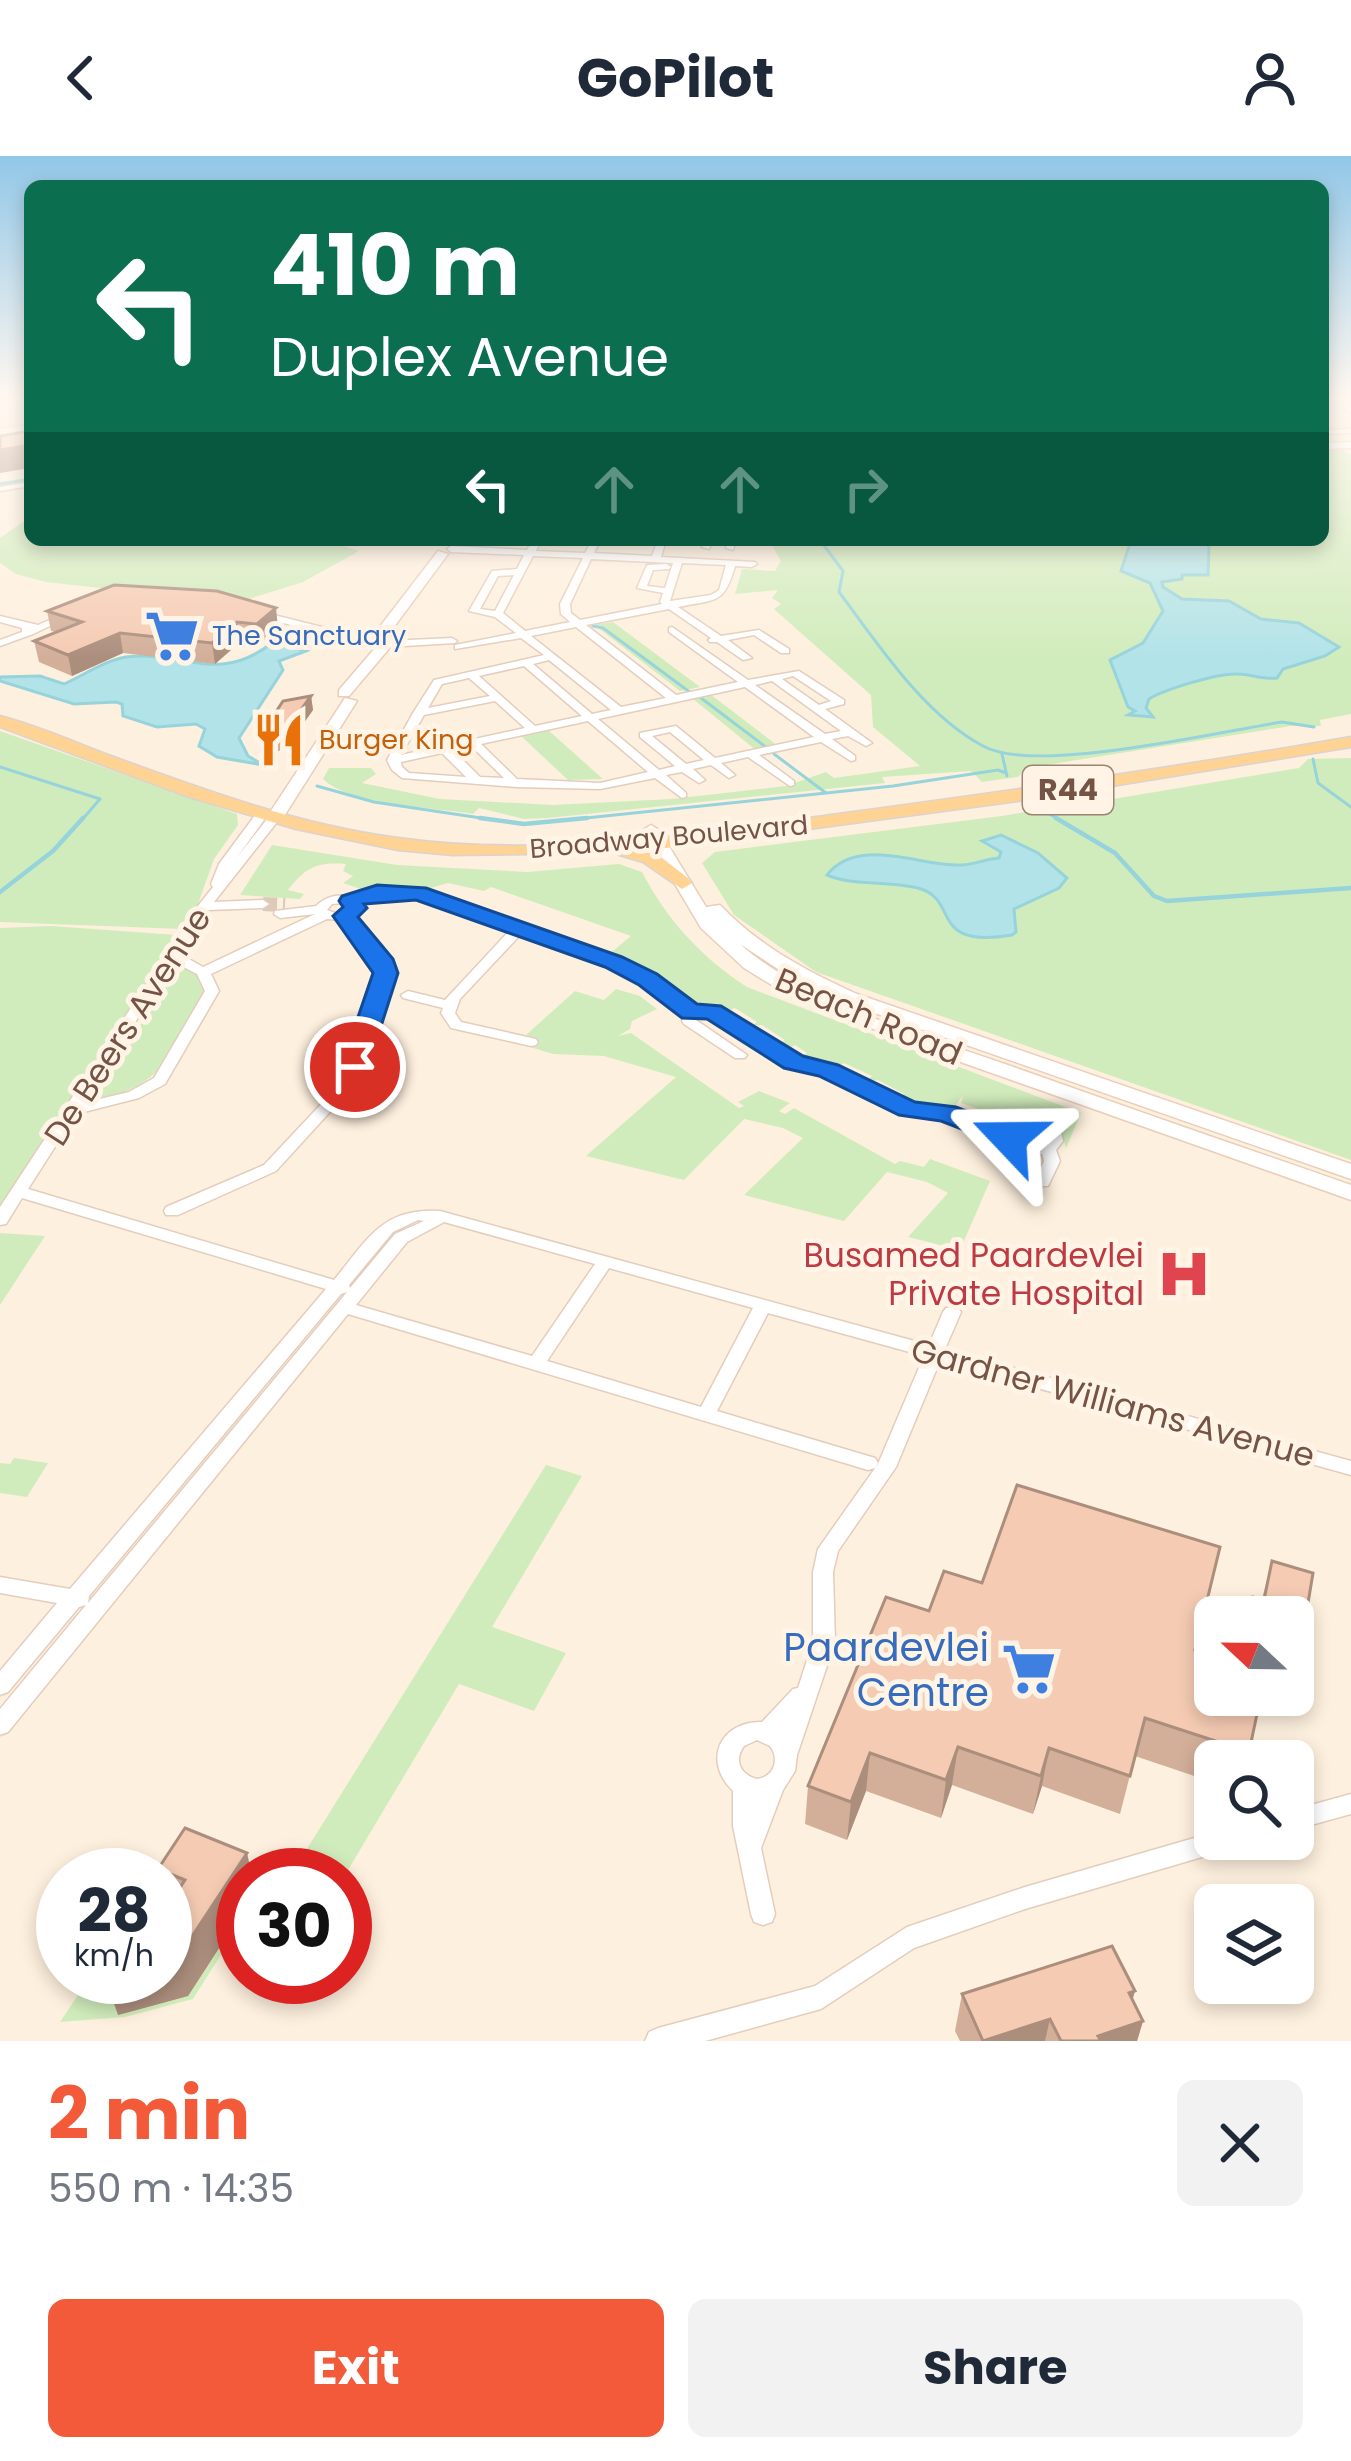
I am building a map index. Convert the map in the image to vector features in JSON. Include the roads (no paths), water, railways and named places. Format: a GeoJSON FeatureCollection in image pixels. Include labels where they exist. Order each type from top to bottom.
{"type":"FeatureCollection","features":[{"type":"Feature","properties":{"kind":"main road","name":"De Beers Avenue"},"geometry":{"type":"LineString","coordinates":[[275,804],[447,550]]}},
{"type":"Feature","properties":{"kind":"main road","name":"De Beers Avenue"},"geometry":{"type":"LineString","coordinates":[[275,804],[348,694]]}},
{"type":"Feature","properties":{"kind":"main road","name":"Broadway Boulevard"},"geometry":{"type":"LineString","coordinates":[[0,704],[356,837],[425,847],[598,850],[663,835],[982,792],[1351,730]]}},
{"type":"Feature","properties":{"kind":"main road","name":"Broadway Boulevard"},"geometry":{"type":"LineString","coordinates":[[0,721],[275,804],[377,825],[463,835],[663,835],[1069,790],[1351,742]]}},
{"type":"Feature","properties":{"kind":"main road","name":"Beach Road"},"geometry":{"type":"LineString","coordinates":[[663,835],[682,883],[724,943],[795,991],[928,1045],[1351,1193]]}},
{"type":"Feature","properties":{"kind":"main road","name":"Beach Road"},"geometry":{"type":"LineString","coordinates":[[663,835],[740,938],[807,979],[880,1010],[1351,1172]]}},
{"type":"Feature","properties":{"kind":"main road"},"geometry":{"type":"LineString","coordinates":[[598,850],[650,858],[682,883]]}},
{"type":"Feature","properties":{"kind":"street"},"geometry":{"type":"LineString","coordinates":[[498,614],[534,546]]}},
{"type":"Feature","properties":{"kind":"street"},"geometry":{"type":"LineString","coordinates":[[593,546],[565,608],[578,625],[674,698]]}},
{"type":"Feature","properties":{"kind":"street"},"geometry":{"type":"LineString","coordinates":[[655,560],[660,546]]}},
{"type":"Feature","properties":{"kind":"street"},"geometry":{"type":"LineString","coordinates":[[447,550],[677,564]]}},
{"type":"Feature","properties":{"kind":"street"},"geometry":{"type":"LineString","coordinates":[[245,610],[345,639],[456,644],[689,603],[722,593],[731,563]]}},
{"type":"Feature","properties":{"kind":"street"},"geometry":{"type":"LineString","coordinates":[[677,564],[664,599],[747,658]]}},
{"type":"Feature","properties":{"kind":"street"},"geometry":{"type":"LineString","coordinates":[[667,591],[642,588],[650,567],[752,564]]}},
{"type":"Feature","properties":{"kind":"street"},"geometry":{"type":"LineString","coordinates":[[520,572],[495,573],[474,611],[498,614],[619,711]]}},
{"type":"Feature","properties":{"kind":"street"},"geometry":{"type":"LineString","coordinates":[[689,603],[710,617]]}},
{"type":"Feature","properties":{"kind":"street"},"geometry":{"type":"LineString","coordinates":[[0,643],[71,614]]}},
{"type":"Feature","properties":{"kind":"street"},"geometry":{"type":"LineString","coordinates":[[0,619],[29,628]]}},
{"type":"Feature","properties":{"kind":"street"},"geometry":{"type":"LineString","coordinates":[[673,630],[851,758]]}},
{"type":"Feature","properties":{"kind":"street"},"geometry":{"type":"LineString","coordinates":[[693,644],[756,632],[784,650]]}},
{"type":"Feature","properties":{"kind":"street"},"geometry":{"type":"LineString","coordinates":[[393,760],[435,686],[446,679],[550,657]]}},
{"type":"Feature","properties":{"kind":"street"},"geometry":{"type":"LineString","coordinates":[[525,662],[682,794]]}},
{"type":"Feature","properties":{"kind":"street"},"geometry":{"type":"LineString","coordinates":[[471,674],[532,729]]}},
{"type":"Feature","properties":{"kind":"street"},"geometry":{"type":"LineString","coordinates":[[393,760],[772,677],[799,674],[840,702],[818,708]]}},
{"type":"Feature","properties":{"kind":"street"},"geometry":{"type":"LineString","coordinates":[[772,677],[866,743]]}},
{"type":"Feature","properties":{"kind":"street"},"geometry":{"type":"LineString","coordinates":[[446,679],[469,703]]}},
{"type":"Feature","properties":{"kind":"street"},"geometry":{"type":"LineString","coordinates":[[418,713],[497,698]]}},
{"type":"Feature","properties":{"kind":"street"},"geometry":{"type":"LineString","coordinates":[[618,741],[672,728],[729,775]]}},
{"type":"Feature","properties":{"kind":"street"},"geometry":{"type":"LineString","coordinates":[[393,760],[406,776],[600,786],[850,732]]}},
{"type":"Feature","properties":{"kind":"street"},"geometry":{"type":"LineString","coordinates":[[644,735],[700,780]]}},
{"type":"Feature","properties":{"kind":"street"},"geometry":{"type":"LineString","coordinates":[[473,742],[516,784]]}},
{"type":"Feature","properties":{"kind":"street"},"geometry":{"type":"LineString","coordinates":[[445,748],[477,782]]}},
{"type":"Feature","properties":{"kind":"street"},"geometry":{"type":"LineString","coordinates":[[752,754],[790,783]]}},
{"type":"Feature","properties":{"kind":"street"},"geometry":{"type":"LineString","coordinates":[[417,755],[441,779]]}},
{"type":"Feature","properties":{"kind":"street","name":"De Beers Avenue"},"geometry":{"type":"LineString","coordinates":[[0,1220],[275,804]]}},
{"type":"Feature","properties":{"kind":"street"},"geometry":{"type":"LineString","coordinates":[[203,972],[321,913],[348,908],[377,892],[418,893],[638,974],[691,1012],[712,1012],[785,1058],[829,1071],[909,1109],[946,1113],[1008,1134],[1022,1149],[1048,1149]]}},
{"type":"Feature","properties":{"kind":"street"},"geometry":{"type":"LineString","coordinates":[[204,906],[260,908]]}},
{"type":"Feature","properties":{"kind":"street"},"geometry":{"type":"LineString","coordinates":[[172,1211],[270,1168],[345,1087],[386,973],[385,964],[348,908]]}},
{"type":"Feature","properties":{"kind":"street"},"geometry":{"type":"LineString","coordinates":[[282,909],[321,913]]}},
{"type":"Feature","properties":{"kind":"street"},"geometry":{"type":"LineString","coordinates":[[449,1005],[520,928]]}},
{"type":"Feature","properties":{"kind":"street"},"geometry":{"type":"LineString","coordinates":[[75,1110],[134,1095],[165,1075],[211,998],[203,972],[172,955]]}},
{"type":"Feature","properties":{"kind":"street"},"geometry":{"type":"LineString","coordinates":[[408,995],[449,1005]]}},
{"type":"Feature","properties":{"kind":"street"},"geometry":{"type":"LineString","coordinates":[[449,1005],[456,1025],[531,1042]]}},
{"type":"Feature","properties":{"kind":"street"},"geometry":{"type":"LineString","coordinates":[[691,1012],[689,1021],[740,1055]]}},
{"type":"Feature","properties":{"kind":"street"},"geometry":{"type":"LineString","coordinates":[[1008,1134],[1019,1124],[1042,1125],[1055,1137],[1048,1149],[1052,1161],[1042,1182]]}},
{"type":"Feature","properties":{"kind":"street"},"geometry":{"type":"LineString","coordinates":[[19,1192],[346,1295],[536,1364],[868,1462]]}},
{"type":"Feature","properties":{"kind":"street","name":"Gardner Williams Avenue"},"geometry":{"type":"LineString","coordinates":[[0,1725],[87,1602],[346,1295],[406,1233],[429,1223],[458,1221],[1351,1468]]}},
{"type":"Feature","properties":{"kind":"street"},"geometry":{"type":"LineString","coordinates":[[536,1364],[605,1262]]}},
{"type":"Feature","properties":{"kind":"street"},"geometry":{"type":"LineString","coordinates":[[706,1415],[763,1305]]}},
{"type":"Feature","properties":{"kind":"street"},"geometry":{"type":"LineString","coordinates":[[750,1851],[774,1784],[787,1770],[803,1694],[824,1642],[823,1572],[828,1549],[886,1467],[952,1312]]}},
{"type":"Feature","properties":{"kind":"street"},"geometry":{"type":"LineString","coordinates":[[0,1586],[87,1602]]}},
{"type":"Feature","properties":{"kind":"street","name":"Gardner Williams Avenue"},"geometry":{"type":"LineString","coordinates":[[0,1686],[87,1602]]}},
{"type":"Feature","properties":{"kind":"street"},"geometry":{"type":"LineString","coordinates":[[774,1784],[744,1785],[727,1770],[726,1754],[740,1736],[765,1734],[803,1694]]}},
{"type":"Feature","properties":{"kind":"street"},"geometry":{"type":"LineString","coordinates":[[765,1734],[787,1753]]}},
{"type":"Feature","properties":{"kind":"street"},"geometry":{"type":"LineString","coordinates":[[744,1785],[750,1851],[763,1914]]}},
{"type":"Feature","properties":{"kind":"street"},"geometry":{"type":"LineString","coordinates":[[1314,1814],[1351,1804]]}},
{"type":"Feature","properties":{"kind":"street"},"geometry":{"type":"LineString","coordinates":[[658,2041],[820,1996],[907,1939],[1025,1898],[1194,1849]]}},
{"type":"Feature","properties":{"kind":"water"},"geometry":{"type":"Polygon","coordinates":[[[1129,546],[1208,546],[1208,575],[1182,575],[1182,579],[1162,582],[1163,587],[1182,599],[1229,601],[1261,619],[1299,623],[1339,647],[1283,669],[1277,678],[1229,674],[1179,686],[1149,699],[1146,708],[1153,717],[1128,715],[1135,711],[1128,707],[1110,660],[1143,643],[1163,611],[1150,583],[1121,571],[1129,546]]]}},
{"type":"Feature","properties":{"kind":"water"},"geometry":{"type":"Polygon","coordinates":[[[273,642],[306,651],[279,661],[283,670],[239,738],[248,756],[263,765],[217,757],[199,746],[205,729],[196,724],[157,727],[123,716],[122,704],[116,702],[74,704],[0,681],[0,677],[40,676],[64,684],[126,657],[235,662],[273,642]]]}},
{"type":"Feature","properties":{"kind":"water"},"geometry":{"type":"Polygon","coordinates":[[[1001,835],[1038,853],[1067,878],[1059,888],[1014,909],[1016,932],[1012,935],[986,938],[957,930],[940,903],[921,889],[827,875],[840,863],[873,855],[962,865],[999,858],[1001,852],[982,841],[1001,835]]]}},
{"type":"Feature","properties":{"kind":"waterway"},"geometry":{"type":"LineString","coordinates":[[0,484],[6,483]]}},
{"type":"Feature","properties":{"kind":"waterway"},"geometry":{"type":"LineString","coordinates":[[824,546],[843,571],[839,592],[886,655],[941,716],[983,746],[1008,754],[1083,754],[1282,722],[1314,727]]}},
{"type":"Feature","properties":{"kind":"waterway"},"geometry":{"type":"LineString","coordinates":[[593,626],[603,628],[691,693]]}},
{"type":"Feature","properties":{"kind":"waterway"},"geometry":{"type":"LineString","coordinates":[[701,698],[767,748]]}},
{"type":"Feature","properties":{"kind":"waterway"},"geometry":{"type":"LineString","coordinates":[[774,754],[826,793]]}},
{"type":"Feature","properties":{"kind":"waterway"},"geometry":{"type":"LineString","coordinates":[[1002,754],[1007,776]]}},
{"type":"Feature","properties":{"kind":"waterway"},"geometry":{"type":"LineString","coordinates":[[1313,759],[1318,783],[1351,807]]}},
{"type":"Feature","properties":{"kind":"waterway"},"geometry":{"type":"LineString","coordinates":[[0,767],[100,799],[81,821]]}},
{"type":"Feature","properties":{"kind":"waterway"},"geometry":{"type":"LineString","coordinates":[[826,793],[998,770],[1006,773]]}},
{"type":"Feature","properties":{"kind":"waterway"},"geometry":{"type":"LineString","coordinates":[[317,786],[374,802],[491,819]]}},
{"type":"Feature","properties":{"kind":"waterway"},"geometry":{"type":"LineString","coordinates":[[573,819],[826,793]]}},
{"type":"Feature","properties":{"kind":"waterway"},"geometry":{"type":"LineString","coordinates":[[1033,804],[1059,820]]}},
{"type":"Feature","properties":{"kind":"waterway"},"geometry":{"type":"LineString","coordinates":[[0,892],[53,851],[83,818]]}},
{"type":"Feature","properties":{"kind":"waterway"},"geometry":{"type":"LineString","coordinates":[[480,818],[491,819]]}},
{"type":"Feature","properties":{"kind":"waterway"},"geometry":{"type":"LineString","coordinates":[[573,819],[587,818]]}},
{"type":"Feature","properties":{"kind":"waterway"},"geometry":{"type":"LineString","coordinates":[[491,819],[524,824],[573,819]]}},
{"type":"Feature","properties":{"kind":"waterway"},"geometry":{"type":"LineString","coordinates":[[491,819],[501,821]]}},
{"type":"Feature","properties":{"kind":"waterway"},"geometry":{"type":"LineString","coordinates":[[557,821],[573,819]]}},
{"type":"Feature","properties":{"kind":"waterway"},"geometry":{"type":"LineString","coordinates":[[1059,820],[1115,853],[1154,896],[1167,901],[1351,888]]}},
{"type":"Feature","properties":{"kind":"tunnel"},"geometry":{"type":"LineString","coordinates":[[263,904],[285,905]]}},
{"type":"Feature","properties":{"kind":"place","name":"The Sanctuary"},"geometry":{"type":"Point","coordinates":[172,636]}},
{"type":"Feature","properties":{"kind":"place","name":"Burger King"},"geometry":{"type":"Point","coordinates":[279,740]}},
{"type":"Feature","properties":{"kind":"place","name":"Busamed Paardevlei Private Hospital"},"geometry":{"type":"Point","coordinates":[1184,1274]}},
{"type":"Feature","properties":{"kind":"place","name":"Paardevlei Centre"},"geometry":{"type":"Point","coordinates":[1029,1669]}}]}
